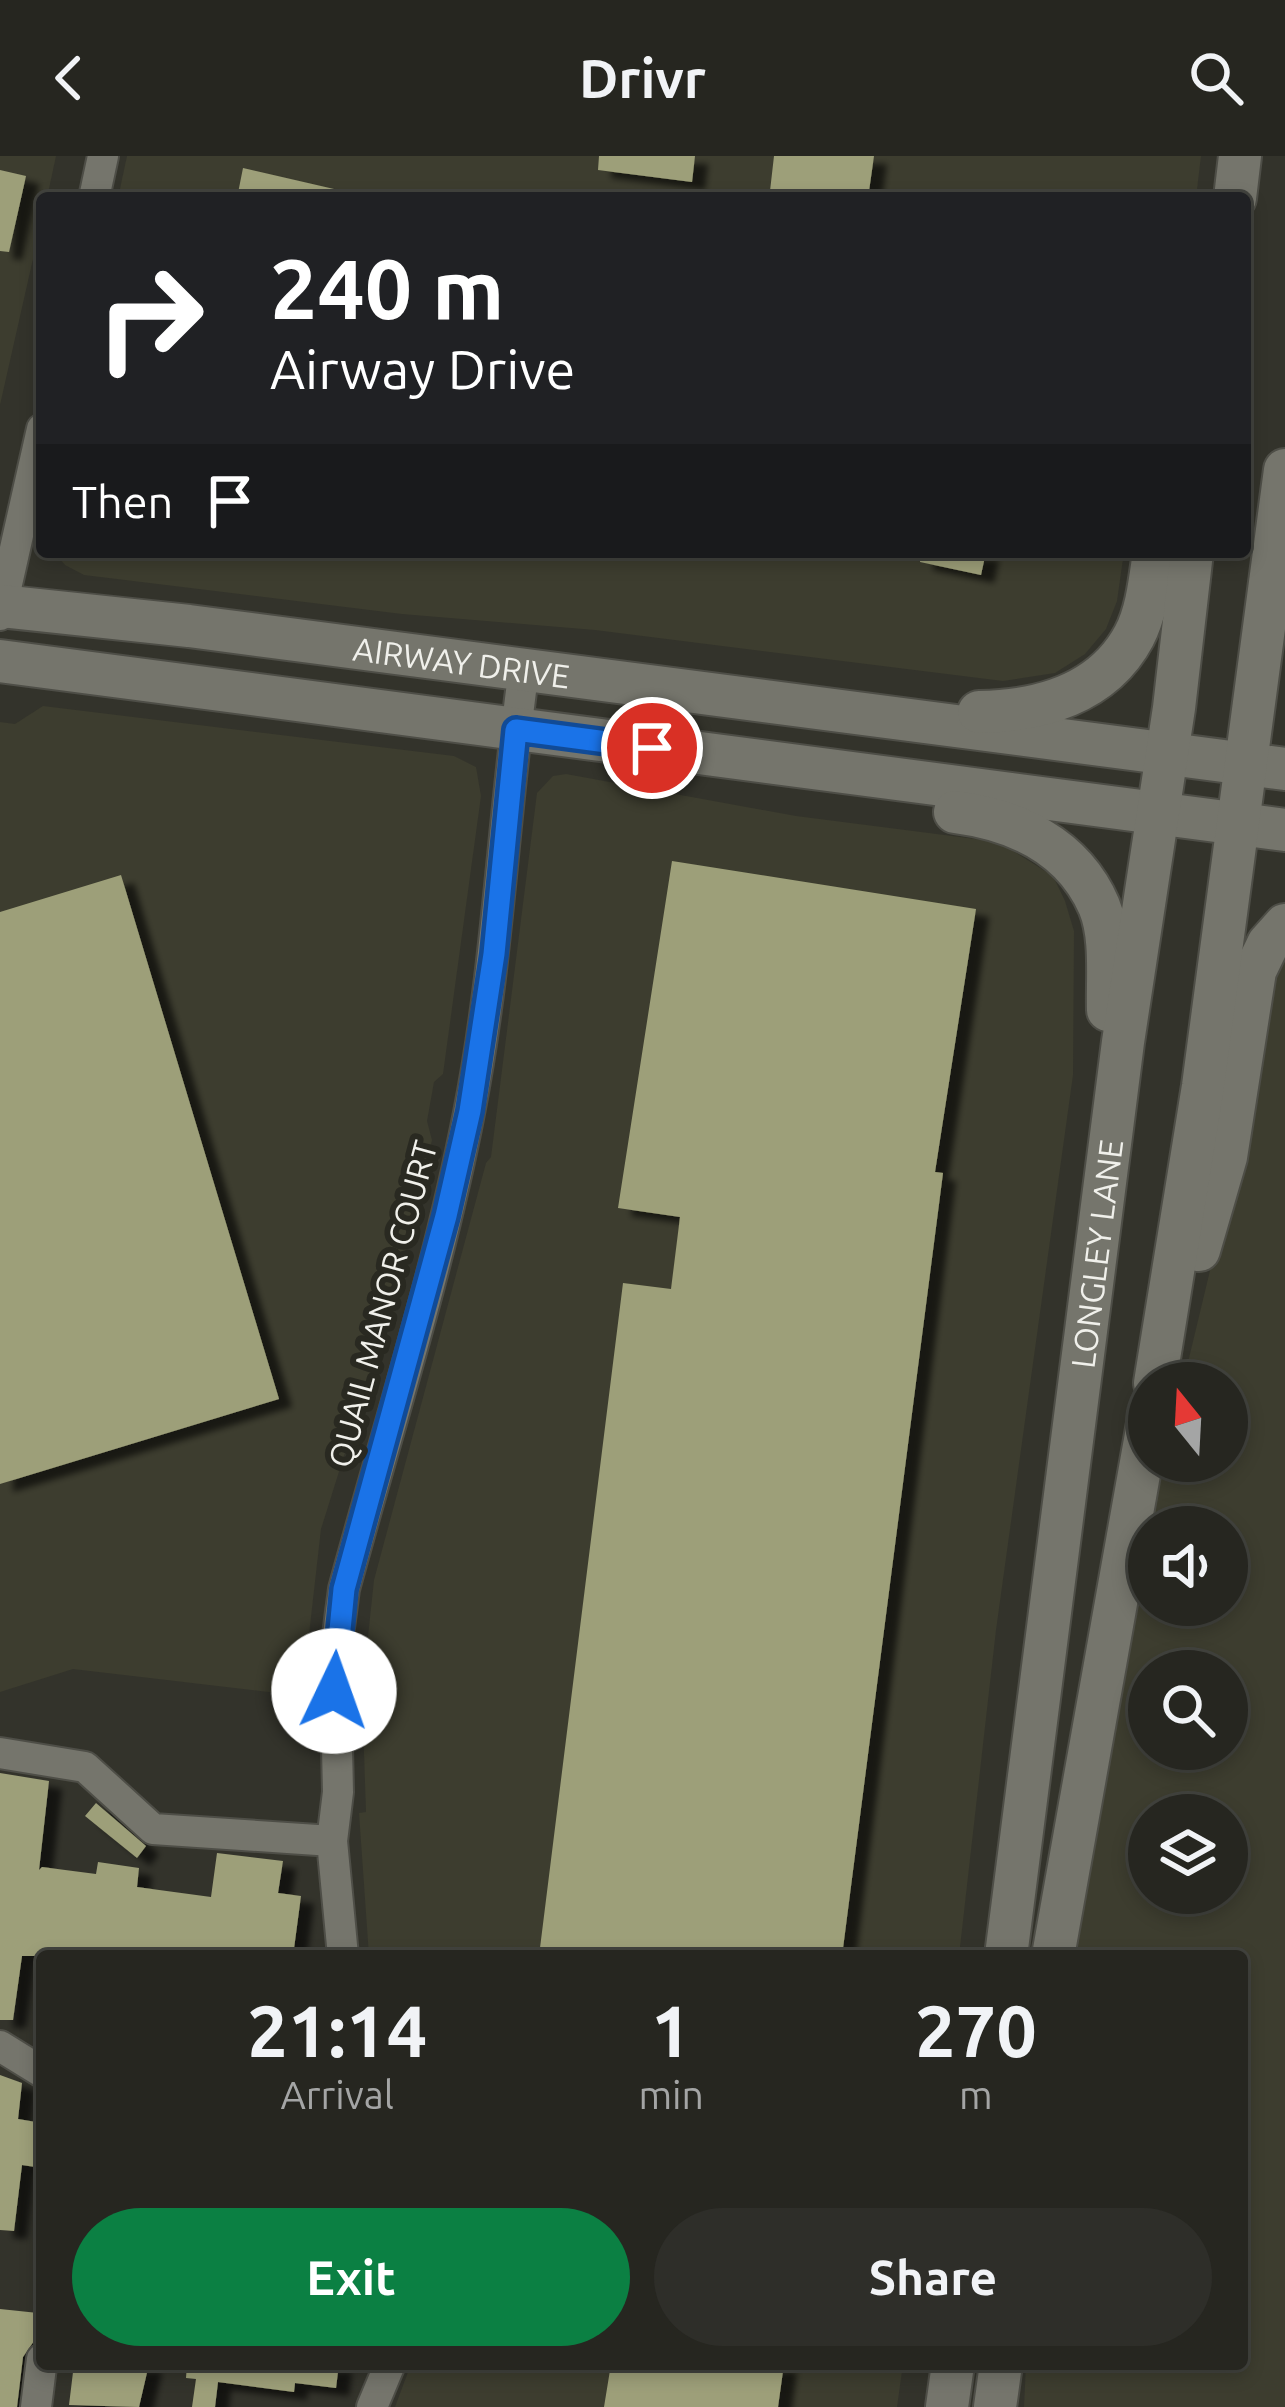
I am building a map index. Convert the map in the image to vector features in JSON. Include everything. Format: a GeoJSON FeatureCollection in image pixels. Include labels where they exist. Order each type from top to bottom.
{"type":"FeatureCollection","features":[{"type":"Feature","properties":{"kind":"main road"},"geometry":{"type":"LineString","coordinates":[[1236,192],[1240,156]]}},
{"type":"Feature","properties":{"kind":"main road","name":"LONGLEY LANE"},"geometry":{"type":"LineString","coordinates":[[1007,1950],[1112,1144],[1197,817],[1226,760],[1285,470]]}},
{"type":"Feature","properties":{"kind":"main road"},"geometry":{"type":"LineString","coordinates":[[857,712],[993,712],[1070,696],[1094,682],[1136,634],[1153,558]]}},
{"type":"Feature","properties":{"kind":"main road","name":"LONGLEY LANE"},"geometry":{"type":"LineString","coordinates":[[1159,1362],[1203,1086],[1197,817],[1226,760],[1193,558]]}},
{"type":"Feature","properties":{"kind":"main road","name":"AIRWAY DRIVE"},"geometry":{"type":"LineString","coordinates":[[1,609],[524,669],[1226,760]]}},
{"type":"Feature","properties":{"kind":"main road","name":"AIRWAY DRIVE"},"geometry":{"type":"LineString","coordinates":[[0,661],[1285,830]]}},
{"type":"Feature","properties":{"kind":"main road"},"geometry":{"type":"LineString","coordinates":[[652,748],[677,764],[737,785],[1004,822],[1036,833],[1061,854],[1100,907],[1106,943],[1112,1144]]}},
{"type":"Feature","properties":{"kind":"main road"},"geometry":{"type":"LineString","coordinates":[[1166,1322],[1203,1240],[1226,1157],[1255,971],[1268,944],[1285,925]]}},
{"type":"Feature","properties":{"kind":"main road"},"geometry":{"type":"LineString","coordinates":[[1054,1950],[1138,1482]]}},
{"type":"Feature","properties":{"kind":"main road"},"geometry":{"type":"LineString","coordinates":[[947,2407],[951,2370]]}},
{"type":"Feature","properties":{"kind":"main road"},"geometry":{"type":"LineString","coordinates":[[995,2407],[1000,2370]]}},
{"type":"Feature","properties":{"kind":"street"},"geometry":{"type":"LineString","coordinates":[[95,192],[103,156]]}},
{"type":"Feature","properties":{"kind":"street"},"geometry":{"type":"LineString","coordinates":[[1,609],[36,454]]}},
{"type":"Feature","properties":{"kind":"street","name":"QUAIL MANOR COURT"},"geometry":{"type":"LineString","coordinates":[[342,1950],[332,1841],[338,1792],[335,1658],[344,1589],[470,1111],[494,954],[524,669]]}},
{"type":"Feature","properties":{"kind":"street"},"geometry":{"type":"LineString","coordinates":[[0,1753],[85,1767],[153,1829],[332,1841]]}},
{"type":"Feature","properties":{"kind":"street"},"geometry":{"type":"LineString","coordinates":[[0,2046],[36,2068]]}},
{"type":"Feature","properties":{"kind":"street"},"geometry":{"type":"LineString","coordinates":[[36,2407],[41,2370]]}},
{"type":"Feature","properties":{"kind":"street"},"geometry":{"type":"LineString","coordinates":[[372,2407],[387,2370]]}},
{"type":"Feature","properties":{"kind":"shaded area"},"geometry":{"type":"Polygon","coordinates":[[[0,156],[56,156],[48,192],[36,192],[36,246],[0,405],[0,156]]]}},
{"type":"Feature","properties":{"kind":"shaded area"},"geometry":{"type":"Polygon","coordinates":[[[127,156],[1201,156],[1197,192],[119,192],[127,156]]]}},
{"type":"Feature","properties":{"kind":"shaded area"},"geometry":{"type":"Polygon","coordinates":[[[59,558],[1123,558],[1117,601],[1106,629],[1085,654],[1055,673],[1003,681],[595,630],[402,614],[84,575],[59,558]]]}},
{"type":"Feature","properties":{"kind":"shaded area"},"geometry":{"type":"Polygon","coordinates":[[[43,706],[454,756],[476,767],[481,796],[443,1074],[434,1082],[427,1121],[432,1140],[396,1290],[321,1529],[302,1696],[73,1669],[0,1692],[0,722],[15,724],[43,706]]]}},
{"type":"Feature","properties":{"kind":"shaded area"},"geometry":{"type":"Polygon","coordinates":[[[566,774],[796,816],[999,842],[1053,876],[1065,901],[1074,931],[1073,1075],[996,1630],[960,1950],[369,1950],[359,1813],[366,1812],[362,1693],[374,1580],[491,1157],[537,793],[553,776],[566,774]]]}},
{"type":"Feature","properties":{"kind":"shaded area"},"geometry":{"type":"Polygon","coordinates":[[[1285,941],[1285,2407],[1024,2407],[1026,2370],[1248,2370],[1248,1950],[1075,1950],[1128,1654],[1128,1770],[1248,1770],[1248,1650],[1129,1650],[1133,1626],[1248,1626],[1248,1506],[1155,1506],[1159,1482],[1248,1482],[1248,1362],[1188,1362],[1232,1179],[1250,1069],[1285,941]]]}},
{"type":"Feature","properties":{"kind":"shaded area"},"geometry":{"type":"Polygon","coordinates":[[[409,2370],[902,2370],[897,2407],[395,2407],[409,2370]]]}},
{"type":"Feature","properties":{"kind":"building"},"geometry":{"type":"Polygon","coordinates":[[[599,156],[695,156],[692,182],[598,170],[599,156]]]}},
{"type":"Feature","properties":{"kind":"building"},"geometry":{"type":"Polygon","coordinates":[[[774,156],[874,156],[869,192],[770,191],[774,156]]]}},
{"type":"Feature","properties":{"kind":"building"},"geometry":{"type":"Polygon","coordinates":[[[243,168],[334,189],[334,192],[238,192],[243,168]]]}},
{"type":"Feature","properties":{"kind":"building"},"geometry":{"type":"Polygon","coordinates":[[[0,170],[26,176],[9,252],[0,251],[0,170]]]}},
{"type":"Feature","properties":{"kind":"building"},"geometry":{"type":"Polygon","coordinates":[[[920,558],[985,558],[981,575],[920,562],[920,558]]]}},
{"type":"Feature","properties":{"kind":"building"},"geometry":{"type":"Polygon","coordinates":[[[672,861],[976,909],[935,1172],[943,1173],[843,1950],[540,1950],[623,1283],[671,1289],[680,1217],[618,1208],[672,861]]]}},
{"type":"Feature","properties":{"kind":"building"},"geometry":{"type":"Polygon","coordinates":[[[121,875],[279,1399],[0,1484],[0,912],[121,875]]]}},
{"type":"Feature","properties":{"kind":"building"},"geometry":{"type":"Polygon","coordinates":[[[0,1773],[49,1781],[39,1870],[96,1874],[98,1862],[139,1868],[137,1887],[211,1897],[217,1853],[283,1861],[278,1893],[301,1896],[294,1950],[36,1950],[36,1956],[22,1956],[13,2020],[0,2020],[0,1773]]]}},
{"type":"Feature","properties":{"kind":"building"},"geometry":{"type":"Polygon","coordinates":[[[96,1803],[146,1846],[137,1858],[85,1816],[96,1803]]]}},
{"type":"Feature","properties":{"kind":"building"},"geometry":{"type":"Polygon","coordinates":[[[0,2075],[22,2083],[18,2119],[36,2122],[36,2167],[22,2165],[14,2231],[0,2230],[0,2075]]]}},
{"type":"Feature","properties":{"kind":"building"},"geometry":{"type":"Polygon","coordinates":[[[0,2309],[36,2313],[34,2341],[23,2357],[17,2407],[0,2407],[0,2309]]]}},
{"type":"Feature","properties":{"kind":"building"},"geometry":{"type":"Polygon","coordinates":[[[73,2370],[148,2370],[139,2407],[69,2405],[73,2370]]]}},
{"type":"Feature","properties":{"kind":"building"},"geometry":{"type":"Polygon","coordinates":[[[187,2370],[338,2370],[336,2388],[295,2383],[294,2392],[218,2382],[215,2407],[192,2407],[196,2379],[186,2378],[187,2370]]]}},
{"type":"Feature","properties":{"kind":"building"},"geometry":{"type":"Polygon","coordinates":[[[610,2370],[783,2370],[778,2407],[604,2407],[610,2370]]]}},
{"type":"Feature","properties":{"kind":"route"},"geometry":{"type":"LineString","coordinates":[[334,1691],[344,1589],[470,1111],[494,954],[516,730],[652,748]]}}]}
